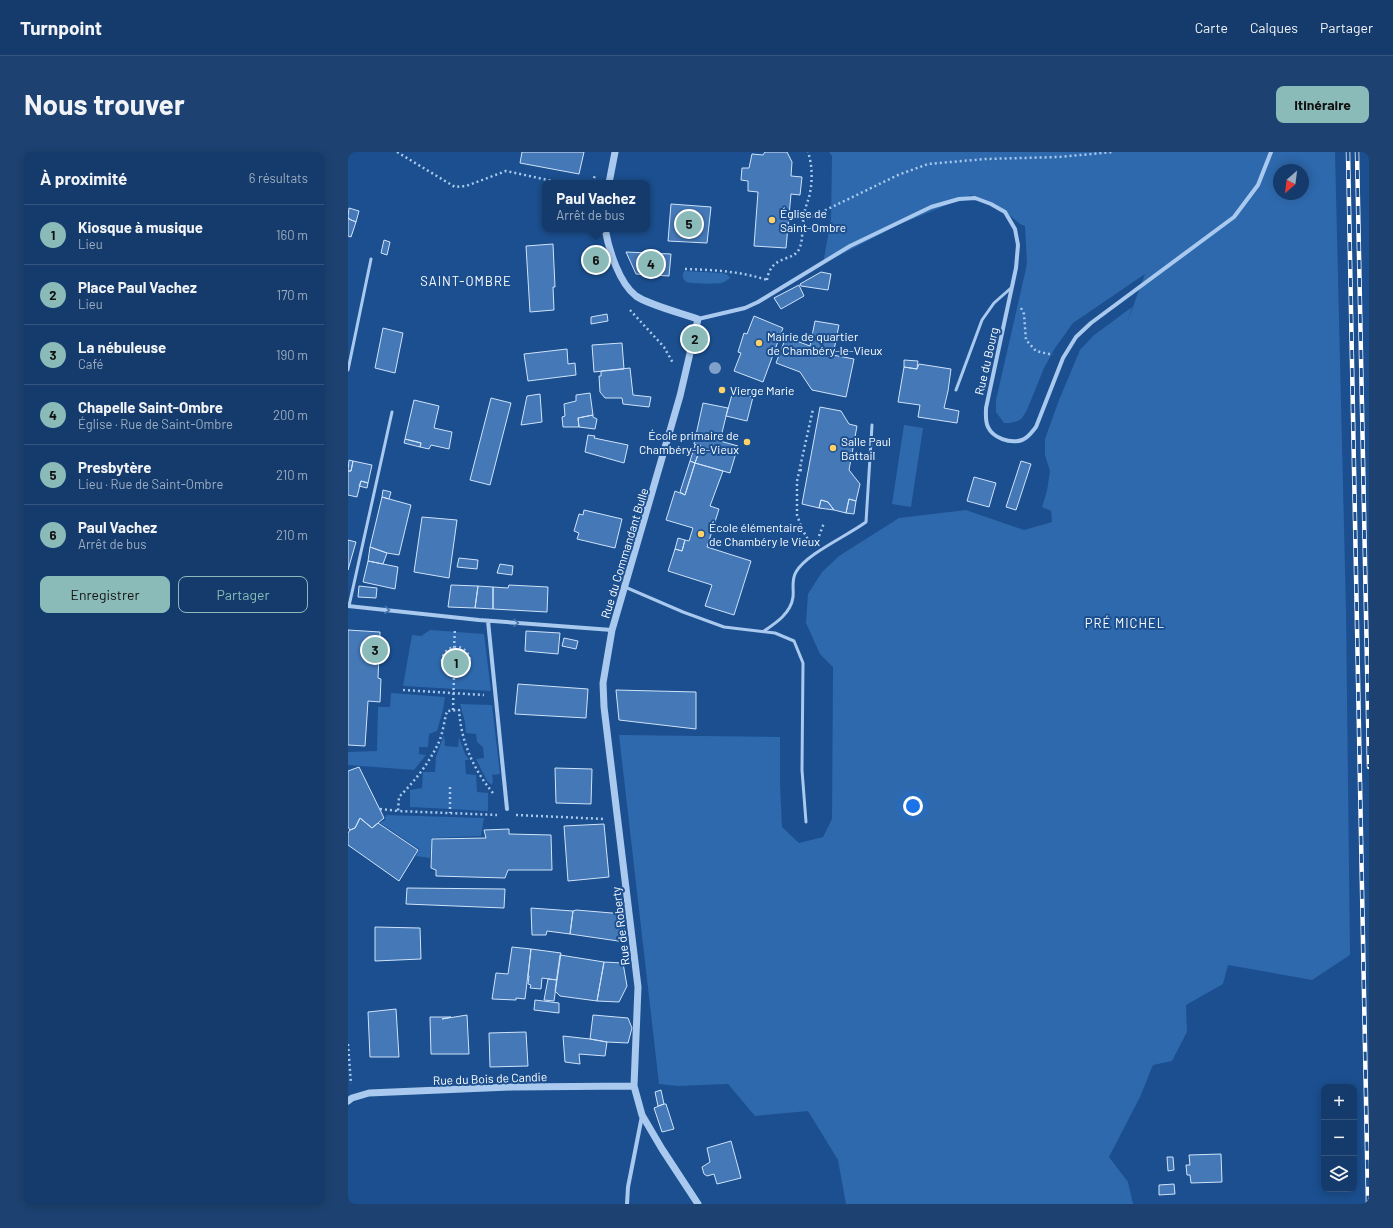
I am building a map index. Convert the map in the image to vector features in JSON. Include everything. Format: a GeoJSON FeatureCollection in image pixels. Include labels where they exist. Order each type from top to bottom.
{"type":"FeatureCollection","features":[{"type":"Feature","properties":{"kind":"street"},"geometry":{"type":"LineString","coordinates":[[610,180],[615,152]]}},
{"type":"Feature","properties":{"kind":"street","name":"Rue du Bourg"},"geometry":{"type":"LineString","coordinates":[[698,319],[745,308],[758,302],[850,246],[931,207],[959,199],[976,198],[1005,212],[1015,230],[1018,245],[1012,287],[986,408],[986,420],[988,428],[1002,439],[1011,441],[1022,440],[1036,427],[1063,358],[1076,336],[1091,323],[1234,217],[1258,185],[1271,152]]}},
{"type":"Feature","properties":{"kind":"street"},"geometry":{"type":"LineString","coordinates":[[606,232],[620,276],[627,288],[637,296],[698,319]]}},
{"type":"Feature","properties":{"kind":"street","name":"Rue du Commandant Bulle"},"geometry":{"type":"LineString","coordinates":[[348,606],[488,621],[612,630],[680,396],[698,319]]}},
{"type":"Feature","properties":{"kind":"street"},"geometry":{"type":"LineString","coordinates":[[488,621],[507,810]]}},
{"type":"Feature","properties":{"kind":"street","name":"Rue de Roberty"},"geometry":{"type":"LineString","coordinates":[[612,630],[603,683],[604,707],[638,987],[634,1086],[642,1115],[698,1204]]}},
{"type":"Feature","properties":{"kind":"street","name":"Rue du Bois de Candie"},"geometry":{"type":"LineString","coordinates":[[350,1100],[369,1093],[512,1087],[634,1086]]}},
{"type":"Feature","properties":{"kind":"street"},"geometry":{"type":"LineString","coordinates":[[627,1204],[628,1187],[642,1115]]}},
{"type":"Feature","properties":{"kind":"lane"},"geometry":{"type":"LineString","coordinates":[[348,370],[371,259]]}},
{"type":"Feature","properties":{"kind":"lane"},"geometry":{"type":"LineString","coordinates":[[956,390],[982,320],[994,303],[1012,287]]}},
{"type":"Feature","properties":{"kind":"lane"},"geometry":{"type":"LineString","coordinates":[[348,606],[392,412]]}},
{"type":"Feature","properties":{"kind":"lane"},"geometry":{"type":"LineString","coordinates":[[764,631],[778,621],[788,609],[793,597],[792,584],[796,572],[816,553],[866,522],[872,424]]}},
{"type":"Feature","properties":{"kind":"lane"},"geometry":{"type":"LineString","coordinates":[[625,587],[683,612],[724,627],[775,633],[794,641],[803,663],[802,770],[806,822]]}},
{"type":"Feature","properties":{"kind":"path"},"geometry":{"type":"LineString","coordinates":[[397,152],[455,187],[466,186],[506,171],[548,180]]}},
{"type":"Feature","properties":{"kind":"path"},"geometry":{"type":"LineString","coordinates":[[767,280],[768,271],[778,261],[794,255],[800,248],[804,208],[808,202],[810,187],[811,161],[808,152]]}},
{"type":"Feature","properties":{"kind":"path"},"geometry":{"type":"LineString","coordinates":[[803,221],[898,175],[928,164],[985,159],[1059,157],[1113,152]]}},
{"type":"Feature","properties":{"kind":"path"},"geometry":{"type":"LineString","coordinates":[[685,269],[722,270],[747,274],[767,280],[779,290]]}},
{"type":"Feature","properties":{"kind":"path"},"geometry":{"type":"LineString","coordinates":[[1011,292],[1024,314],[1026,340],[1036,351],[1063,358]]}},
{"type":"Feature","properties":{"kind":"path"},"geometry":{"type":"LineString","coordinates":[[630,310],[664,347],[674,366]]}},
{"type":"Feature","properties":{"kind":"path"},"geometry":{"type":"LineString","coordinates":[[813,409],[798,481],[797,515],[802,529],[816,553]]}},
{"type":"Feature","properties":{"kind":"path"},"geometry":{"type":"LineString","coordinates":[[800,470],[805,471]]}},
{"type":"Feature","properties":{"kind":"path"},"geometry":{"type":"LineString","coordinates":[[808,540],[816,540],[820,535],[824,523]]}},
{"type":"Feature","properties":{"kind":"path"},"geometry":{"type":"LineString","coordinates":[[454,648],[455,618]]}},
{"type":"Feature","properties":{"kind":"path"},"geometry":{"type":"LineString","coordinates":[[454,648],[463,650],[469,657],[470,661],[469,666],[463,673],[454,675],[446,671],[442,663],[442,659],[446,651],[454,648]]}},
{"type":"Feature","properties":{"kind":"path"},"geometry":{"type":"LineString","coordinates":[[453,710],[454,675]]}},
{"type":"Feature","properties":{"kind":"path"},"geometry":{"type":"LineString","coordinates":[[403,690],[454,694],[496,695]]}},
{"type":"Feature","properties":{"kind":"path"},"geometry":{"type":"LineString","coordinates":[[398,811],[399,797],[408,788],[424,766],[438,743],[447,711],[460,710],[460,726],[465,745],[476,769],[487,786],[512,815]]}},
{"type":"Feature","properties":{"kind":"path"},"geometry":{"type":"LineString","coordinates":[[450,787],[450,813]]}},
{"type":"Feature","properties":{"kind":"path"},"geometry":{"type":"LineString","coordinates":[[380,809],[398,811],[618,819]]}},
{"type":"Feature","properties":{"kind":"path"},"geometry":{"type":"LineString","coordinates":[[348,1044],[350,1100]]}},
{"type":"Feature","properties":{"kind":"shaded area"},"geometry":{"type":"Polygon","coordinates":[[[829,152],[1335,152],[1346,611],[1350,955],[1312,980],[1228,965],[1223,984],[1186,1005],[1187,1032],[1172,1061],[1153,1065],[1140,1097],[1109,1157],[1128,1182],[1133,1204],[846,1204],[838,1160],[808,1111],[755,1116],[728,1084],[678,1086],[659,1084],[619,735],[780,737],[782,827],[799,843],[823,837],[832,819],[833,667],[820,654],[806,623],[808,594],[822,572],[839,556],[899,518],[966,510],[1024,530],[1052,522],[1051,511],[1042,507],[1047,491],[1050,471],[1045,455],[1045,439],[1059,400],[1080,350],[1093,336],[1132,307],[1128,320],[1145,274],[1073,323],[1055,348],[1044,368],[1027,410],[1022,418],[1018,421],[1004,423],[996,412],[996,400],[1027,264],[1025,226],[1020,224],[996,204],[971,195],[898,225],[823,264],[831,219],[832,156],[829,152]]]}},
{"type":"Feature","properties":{"kind":"shaded area"},"geometry":{"type":"Polygon","coordinates":[[[684,271],[723,273],[728,275],[730,278],[723,283],[689,283],[683,279],[684,271]]]}},
{"type":"Feature","properties":{"kind":"shaded area"},"geometry":{"type":"Polygon","coordinates":[[[904,425],[923,428],[911,507],[892,504],[904,425]]]}},
{"type":"Feature","properties":{"kind":"shaded area"},"geometry":{"type":"Polygon","coordinates":[[[430,630],[484,634],[491,691],[403,686],[412,635],[421,636],[430,630]]]}},
{"type":"Feature","properties":{"kind":"shaded area"},"geometry":{"type":"Polygon","coordinates":[[[391,693],[445,697],[437,731],[429,734],[428,747],[419,747],[419,754],[426,755],[414,770],[348,765],[348,752],[377,751],[378,707],[390,707],[391,693]]]}},
{"type":"Feature","properties":{"kind":"shaded area"},"geometry":{"type":"Polygon","coordinates":[[[460,704],[492,705],[500,774],[492,775],[492,785],[487,781],[476,759],[484,758],[483,747],[477,742],[476,734],[466,733],[465,722],[460,704]]]}},
{"type":"Feature","properties":{"kind":"shaded area"},"geometry":{"type":"Polygon","coordinates":[[[444,735],[445,746],[458,747],[459,737],[465,754],[469,760],[465,760],[466,774],[476,775],[477,792],[488,793],[488,811],[410,807],[410,790],[422,788],[423,772],[435,772],[436,757],[444,735]]]}},
{"type":"Feature","properties":{"kind":"shaded area"},"geometry":{"type":"Polygon","coordinates":[[[386,815],[484,818],[481,836],[432,838],[430,858],[416,856],[419,849],[380,823],[385,820],[386,815]]]}},
{"type":"Feature","properties":{"kind":"building"},"geometry":{"type":"Polygon","coordinates":[[[522,152],[584,152],[579,174],[520,163],[522,152]]]}},
{"type":"Feature","properties":{"kind":"building","name":"Église de Saint-Ombre"},"geometry":{"type":"Polygon","coordinates":[[[765,152],[787,152],[792,162],[791,176],[802,177],[800,195],[791,194],[786,248],[754,246],[758,192],[748,191],[748,181],[741,180],[742,168],[749,168],[752,154],[763,155],[765,152]]]}},
{"type":"Feature","properties":{"kind":"building"},"geometry":{"type":"Polygon","coordinates":[[[671,204],[711,207],[707,243],[668,241],[671,204]]]}},
{"type":"Feature","properties":{"kind":"building"},"geometry":{"type":"Polygon","coordinates":[[[349,208],[359,211],[356,222],[348,217],[349,208]]]}},
{"type":"Feature","properties":{"kind":"building"},"geometry":{"type":"Polygon","coordinates":[[[348,217],[356,222],[351,237],[348,236],[348,217]]]}},
{"type":"Feature","properties":{"kind":"building"},"geometry":{"type":"Polygon","coordinates":[[[384,240],[390,242],[387,255],[381,253],[384,240]]]}},
{"type":"Feature","properties":{"kind":"building"},"geometry":{"type":"Polygon","coordinates":[[[553,244],[555,287],[553,287],[554,310],[530,312],[526,246],[553,244]]]}},
{"type":"Feature","properties":{"kind":"building"},"geometry":{"type":"Polygon","coordinates":[[[626,252],[671,254],[669,276],[636,274],[626,252]]]}},
{"type":"Feature","properties":{"kind":"building"},"geometry":{"type":"Polygon","coordinates":[[[821,272],[831,274],[828,290],[801,286],[800,284],[821,272]]]}},
{"type":"Feature","properties":{"kind":"building"},"geometry":{"type":"Polygon","coordinates":[[[799,285],[804,296],[781,309],[774,298],[799,285]]]}},
{"type":"Feature","properties":{"kind":"building"},"geometry":{"type":"Polygon","coordinates":[[[607,314],[608,321],[591,324],[591,317],[607,314]]]}},
{"type":"Feature","properties":{"kind":"building","name":"Mairie de quartier de Chambéry-le-Vieux"},"geometry":{"type":"Polygon","coordinates":[[[754,316],[783,328],[763,382],[734,371],[741,353],[738,352],[744,333],[747,334],[754,316]]]}},
{"type":"Feature","properties":{"kind":"building"},"geometry":{"type":"Polygon","coordinates":[[[815,321],[839,325],[833,355],[854,359],[846,397],[812,390],[800,372],[776,363],[786,337],[810,346],[815,321]]]}},
{"type":"Feature","properties":{"kind":"building"},"geometry":{"type":"Polygon","coordinates":[[[383,328],[403,333],[395,373],[375,368],[383,328]]]}},
{"type":"Feature","properties":{"kind":"building"},"geometry":{"type":"Polygon","coordinates":[[[622,343],[624,369],[594,372],[592,345],[622,343]]]}},
{"type":"Feature","properties":{"kind":"building"},"geometry":{"type":"Polygon","coordinates":[[[567,349],[568,364],[575,363],[576,375],[528,381],[524,354],[567,349]]]}},
{"type":"Feature","properties":{"kind":"building"},"geometry":{"type":"Polygon","coordinates":[[[904,360],[918,361],[917,369],[904,367],[904,360]]]}},
{"type":"Feature","properties":{"kind":"building"},"geometry":{"type":"Polygon","coordinates":[[[919,364],[951,369],[944,408],[959,411],[957,423],[918,417],[920,405],[898,402],[904,367],[917,369],[919,364]]]}},
{"type":"Feature","properties":{"kind":"building"},"geometry":{"type":"Polygon","coordinates":[[[630,368],[633,395],[651,397],[649,407],[623,404],[622,398],[605,398],[600,392],[599,376],[601,376],[601,371],[630,368]]]}},
{"type":"Feature","properties":{"kind":"building"},"geometry":{"type":"Polygon","coordinates":[[[733,391],[753,397],[747,421],[726,416],[733,391]]]}},
{"type":"Feature","properties":{"kind":"building"},"geometry":{"type":"Polygon","coordinates":[[[590,393],[593,415],[578,418],[579,427],[563,427],[562,417],[565,416],[564,404],[576,401],[576,395],[590,393]]]}},
{"type":"Feature","properties":{"kind":"building"},"geometry":{"type":"Polygon","coordinates":[[[540,394],[542,422],[521,425],[527,396],[540,394]]]}},
{"type":"Feature","properties":{"kind":"building"},"geometry":{"type":"Polygon","coordinates":[[[491,398],[511,403],[490,485],[470,480],[491,398]]]}},
{"type":"Feature","properties":{"kind":"building"},"geometry":{"type":"Polygon","coordinates":[[[414,400],[439,406],[434,428],[452,432],[449,449],[431,445],[429,449],[420,447],[421,443],[405,439],[414,400]]]}},
{"type":"Feature","properties":{"kind":"building"},"geometry":{"type":"Polygon","coordinates":[[[703,403],[728,408],[720,441],[738,446],[730,473],[695,463],[701,446],[694,444],[703,403]]]}},
{"type":"Feature","properties":{"kind":"building","name":"Salle Paul Battail"},"geometry":{"type":"Polygon","coordinates":[[[820,407],[841,411],[849,424],[857,426],[849,470],[860,484],[856,501],[849,499],[846,513],[834,510],[828,502],[821,500],[819,508],[802,504],[820,407]]]}},
{"type":"Feature","properties":{"kind":"building"},"geometry":{"type":"Polygon","coordinates":[[[593,415],[593,417],[597,419],[595,429],[579,427],[578,418],[593,415]]]}},
{"type":"Feature","properties":{"kind":"building"},"geometry":{"type":"Polygon","coordinates":[[[588,435],[595,436],[594,438],[628,445],[624,463],[585,452],[588,435]]]}},
{"type":"Feature","properties":{"kind":"building"},"geometry":{"type":"Polygon","coordinates":[[[405,439],[421,443],[420,447],[404,443],[405,439]]]}},
{"type":"Feature","properties":{"kind":"building"},"geometry":{"type":"Polygon","coordinates":[[[695,445],[701,446],[695,463],[690,461],[695,445]]]}},
{"type":"Feature","properties":{"kind":"building"},"geometry":{"type":"Polygon","coordinates":[[[349,460],[353,461],[351,471],[348,471],[349,460]]]}},
{"type":"Feature","properties":{"kind":"building"},"geometry":{"type":"Polygon","coordinates":[[[353,461],[372,465],[368,483],[361,481],[357,497],[348,495],[348,471],[351,471],[353,461]]]}},
{"type":"Feature","properties":{"kind":"building"},"geometry":{"type":"Polygon","coordinates":[[[690,461],[695,463],[685,495],[680,492],[690,461]]]}},
{"type":"Feature","properties":{"kind":"building"},"geometry":{"type":"Polygon","coordinates":[[[1021,461],[1031,464],[1016,510],[1006,507],[1021,461]]]}},
{"type":"Feature","properties":{"kind":"building","name":"École élémentaire de Chambéry le Vieux"},"geometry":{"type":"Polygon","coordinates":[[[695,463],[723,471],[710,506],[719,509],[707,547],[751,561],[734,615],[705,606],[712,585],[668,571],[675,549],[682,551],[685,540],[689,541],[693,528],[666,520],[675,491],[685,495],[695,463]]]}},
{"type":"Feature","properties":{"kind":"building"},"geometry":{"type":"Polygon","coordinates":[[[974,477],[996,483],[989,507],[967,501],[974,477]]]}},
{"type":"Feature","properties":{"kind":"building"},"geometry":{"type":"Polygon","coordinates":[[[361,481],[368,483],[367,488],[359,486],[361,481]]]}},
{"type":"Feature","properties":{"kind":"building"},"geometry":{"type":"Polygon","coordinates":[[[383,490],[391,492],[389,499],[382,497],[383,490]]]}},
{"type":"Feature","properties":{"kind":"building"},"geometry":{"type":"Polygon","coordinates":[[[382,497],[411,505],[399,555],[387,553],[370,547],[382,497]]]}},
{"type":"Feature","properties":{"kind":"building"},"geometry":{"type":"Polygon","coordinates":[[[849,499],[856,501],[854,514],[846,513],[849,499]]]}},
{"type":"Feature","properties":{"kind":"building"},"geometry":{"type":"Polygon","coordinates":[[[821,500],[828,502],[834,510],[819,508],[821,500]]]}},
{"type":"Feature","properties":{"kind":"building"},"geometry":{"type":"Polygon","coordinates":[[[584,510],[622,519],[615,548],[577,539],[579,533],[574,531],[579,514],[583,515],[584,510]]]}},
{"type":"Feature","properties":{"kind":"building"},"geometry":{"type":"Polygon","coordinates":[[[422,517],[457,520],[449,578],[414,572],[422,517]]]}},
{"type":"Feature","properties":{"kind":"building"},"geometry":{"type":"Polygon","coordinates":[[[678,538],[685,540],[682,551],[675,549],[678,538]]]}},
{"type":"Feature","properties":{"kind":"building"},"geometry":{"type":"Polygon","coordinates":[[[348,540],[356,542],[348,570],[348,540]]]}},
{"type":"Feature","properties":{"kind":"building"},"geometry":{"type":"Polygon","coordinates":[[[370,547],[387,553],[383,564],[368,561],[370,547]]]}},
{"type":"Feature","properties":{"kind":"building"},"geometry":{"type":"Polygon","coordinates":[[[459,558],[478,560],[477,569],[457,567],[459,558]]]}},
{"type":"Feature","properties":{"kind":"building"},"geometry":{"type":"Polygon","coordinates":[[[368,561],[398,567],[395,589],[363,582],[368,561]]]}},
{"type":"Feature","properties":{"kind":"building"},"geometry":{"type":"Polygon","coordinates":[[[500,564],[513,566],[512,575],[497,573],[500,564]]]}},
{"type":"Feature","properties":{"kind":"building"},"geometry":{"type":"Polygon","coordinates":[[[451,585],[478,586],[475,608],[448,607],[451,585]]]}},
{"type":"Feature","properties":{"kind":"building"},"geometry":{"type":"Polygon","coordinates":[[[509,585],[548,587],[547,612],[493,609],[493,587],[508,588],[509,585]]]}},
{"type":"Feature","properties":{"kind":"building"},"geometry":{"type":"Polygon","coordinates":[[[359,586],[377,588],[376,598],[358,597],[359,586]]]}},
{"type":"Feature","properties":{"kind":"building"},"geometry":{"type":"Polygon","coordinates":[[[478,586],[493,587],[493,609],[475,608],[478,586]]]}},
{"type":"Feature","properties":{"kind":"building"},"geometry":{"type":"Polygon","coordinates":[[[348,630],[380,632],[378,678],[381,679],[380,702],[368,701],[365,746],[348,745],[348,630]]]}},
{"type":"Feature","properties":{"kind":"building"},"geometry":{"type":"Polygon","coordinates":[[[526,631],[560,633],[558,654],[525,651],[526,631]]]}},
{"type":"Feature","properties":{"kind":"building"},"geometry":{"type":"Polygon","coordinates":[[[564,638],[578,641],[576,649],[562,646],[564,638]]]}},
{"type":"Feature","properties":{"kind":"building"},"geometry":{"type":"Polygon","coordinates":[[[456,653],[462,655],[464,661],[462,667],[456,669],[450,667],[448,661],[450,655],[456,653]]]}},
{"type":"Feature","properties":{"kind":"building"},"geometry":{"type":"Polygon","coordinates":[[[518,684],[588,689],[586,718],[515,714],[518,684]]]}},
{"type":"Feature","properties":{"kind":"building"},"geometry":{"type":"Polygon","coordinates":[[[616,690],[696,692],[696,729],[619,720],[616,690]]]}},
{"type":"Feature","properties":{"kind":"building"},"geometry":{"type":"Polygon","coordinates":[[[359,767],[384,818],[372,828],[360,818],[355,828],[350,830],[348,827],[348,771],[359,767]]]}},
{"type":"Feature","properties":{"kind":"building"},"geometry":{"type":"Polygon","coordinates":[[[555,768],[592,769],[591,804],[556,803],[555,768]]]}},
{"type":"Feature","properties":{"kind":"building"},"geometry":{"type":"Polygon","coordinates":[[[360,818],[372,828],[378,823],[418,850],[399,881],[348,845],[348,833],[350,830],[355,828],[360,818]]]}},
{"type":"Feature","properties":{"kind":"building"},"geometry":{"type":"Polygon","coordinates":[[[604,824],[609,877],[568,881],[564,826],[604,824]]]}},
{"type":"Feature","properties":{"kind":"building"},"geometry":{"type":"Polygon","coordinates":[[[509,829],[509,834],[551,835],[552,870],[508,870],[505,878],[436,876],[436,870],[431,868],[432,839],[486,838],[484,830],[509,829]]]}},
{"type":"Feature","properties":{"kind":"building"},"geometry":{"type":"Polygon","coordinates":[[[407,888],[505,889],[504,908],[406,904],[407,888]]]}},
{"type":"Feature","properties":{"kind":"building"},"geometry":{"type":"Polygon","coordinates":[[[531,908],[573,911],[570,934],[547,931],[546,935],[532,935],[531,908]]]}},
{"type":"Feature","properties":{"kind":"building"},"geometry":{"type":"Polygon","coordinates":[[[573,911],[624,914],[625,942],[570,934],[573,911]]]}},
{"type":"Feature","properties":{"kind":"building"},"geometry":{"type":"Polygon","coordinates":[[[375,927],[420,928],[421,959],[375,961],[375,927]]]}},
{"type":"Feature","properties":{"kind":"building"},"geometry":{"type":"Polygon","coordinates":[[[512,947],[531,949],[525,999],[492,999],[496,973],[508,974],[512,947]]]}},
{"type":"Feature","properties":{"kind":"building"},"geometry":{"type":"Polygon","coordinates":[[[531,949],[561,953],[557,980],[542,978],[541,989],[530,988],[531,985],[528,984],[531,949]]]}},
{"type":"Feature","properties":{"kind":"building"},"geometry":{"type":"Polygon","coordinates":[[[560,955],[604,962],[597,1001],[560,996],[555,991],[560,955]]]}},
{"type":"Feature","properties":{"kind":"building"},"geometry":{"type":"Polygon","coordinates":[[[604,962],[623,963],[627,986],[619,1002],[597,1001],[604,962]]]}},
{"type":"Feature","properties":{"kind":"building"},"geometry":{"type":"Polygon","coordinates":[[[548,979],[557,980],[554,1001],[544,1000],[548,979]]]}},
{"type":"Feature","properties":{"kind":"building"},"geometry":{"type":"Polygon","coordinates":[[[535,1000],[559,1003],[559,1013],[534,1010],[535,1000]]]}},
{"type":"Feature","properties":{"kind":"building"},"geometry":{"type":"Polygon","coordinates":[[[396,1009],[399,1057],[370,1057],[368,1012],[396,1009]]]}},
{"type":"Feature","properties":{"kind":"building"},"geometry":{"type":"Polygon","coordinates":[[[467,1015],[469,1054],[431,1054],[430,1017],[451,1017],[442,1019],[467,1015]]]}},
{"type":"Feature","properties":{"kind":"building"},"geometry":{"type":"Polygon","coordinates":[[[593,1015],[628,1018],[632,1028],[628,1043],[607,1042],[590,1039],[593,1015]]]}},
{"type":"Feature","properties":{"kind":"building"},"geometry":{"type":"Polygon","coordinates":[[[526,1032],[528,1066],[490,1067],[489,1033],[526,1032]]]}},
{"type":"Feature","properties":{"kind":"building"},"geometry":{"type":"Polygon","coordinates":[[[563,1036],[607,1042],[605,1056],[579,1054],[580,1064],[565,1062],[563,1036]]]}},
{"type":"Feature","properties":{"kind":"building"},"geometry":{"type":"Polygon","coordinates":[[[661,1090],[664,1104],[658,1106],[655,1092],[661,1090]]]}},
{"type":"Feature","properties":{"kind":"building"},"geometry":{"type":"Polygon","coordinates":[[[666,1104],[674,1129],[662,1132],[654,1108],[666,1104]]]}},
{"type":"Feature","properties":{"kind":"building"},"geometry":{"type":"Polygon","coordinates":[[[731,1141],[741,1178],[717,1184],[714,1174],[707,1176],[704,1174],[702,1167],[710,1162],[707,1148],[731,1141]]]}},
{"type":"Feature","properties":{"kind":"building"},"geometry":{"type":"Polygon","coordinates":[[[1221,1154],[1222,1182],[1191,1183],[1190,1175],[1187,1175],[1186,1165],[1190,1165],[1189,1155],[1221,1154]]]}},
{"type":"Feature","properties":{"kind":"building"},"geometry":{"type":"Polygon","coordinates":[[[1167,1157],[1173,1157],[1174,1170],[1168,1171],[1167,1157]]]}},
{"type":"Feature","properties":{"kind":"building"},"geometry":{"type":"Polygon","coordinates":[[[1174,1184],[1175,1194],[1159,1195],[1159,1185],[1174,1184]]]}},
{"type":"Feature","properties":{"kind":"railway"},"geometry":{"type":"LineString","coordinates":[[1348,152],[1368,1204]]}},
{"type":"Feature","properties":{"kind":"railway"},"geometry":{"type":"LineString","coordinates":[[1357,152],[1369,767]]}},
{"type":"Feature","properties":{"kind":"place","name":"Église de Saint-Ombre"},"geometry":{"type":"Point","coordinates":[772,220]}},
{"type":"Feature","properties":{"kind":"place","name":"Presbytère"},"geometry":{"type":"Point","coordinates":[689,224]}},
{"type":"Feature","properties":{"kind":"place","name":"Paul Vachez"},"geometry":{"type":"Point","coordinates":[596,260]}},
{"type":"Feature","properties":{"kind":"place","name":"Chapelle Saint-Ombre"},"geometry":{"type":"Point","coordinates":[651,264]}},
{"type":"Feature","properties":{"kind":"place","name":"Place Paul Vachez"},"geometry":{"type":"Point","coordinates":[695,339]}},
{"type":"Feature","properties":{"kind":"place","name":"Mairie de quartier de Chambéry-le-Vieux"},"geometry":{"type":"Point","coordinates":[759,343]}},
{"type":"Feature","properties":{"kind":"place","name":"Vierge Marie"},"geometry":{"type":"Point","coordinates":[722,390]}},
{"type":"Feature","properties":{"kind":"place","name":"École primaire de Chambéry-le-Vieux"},"geometry":{"type":"Point","coordinates":[747,442]}},
{"type":"Feature","properties":{"kind":"place","name":"Salle Paul Battail"},"geometry":{"type":"Point","coordinates":[833,448]}},
{"type":"Feature","properties":{"kind":"place","name":"École élémentaire de Chambéry le Vieux"},"geometry":{"type":"Point","coordinates":[701,534]}},
{"type":"Feature","properties":{"kind":"place","name":"La nébuleuse"},"geometry":{"type":"Point","coordinates":[375,650]}},
{"type":"Feature","properties":{"kind":"place","name":"Kiosque à musique"},"geometry":{"type":"Point","coordinates":[456,663]}},
{"type":"Feature","properties":{"kind":"district","name":"SAINT-OMBRE"},"geometry":{"type":"Point","coordinates":[466,281]}},
{"type":"Feature","properties":{"kind":"district","name":"PRÉ MICHEL"},"geometry":{"type":"Point","coordinates":[1125,623]}}]}
